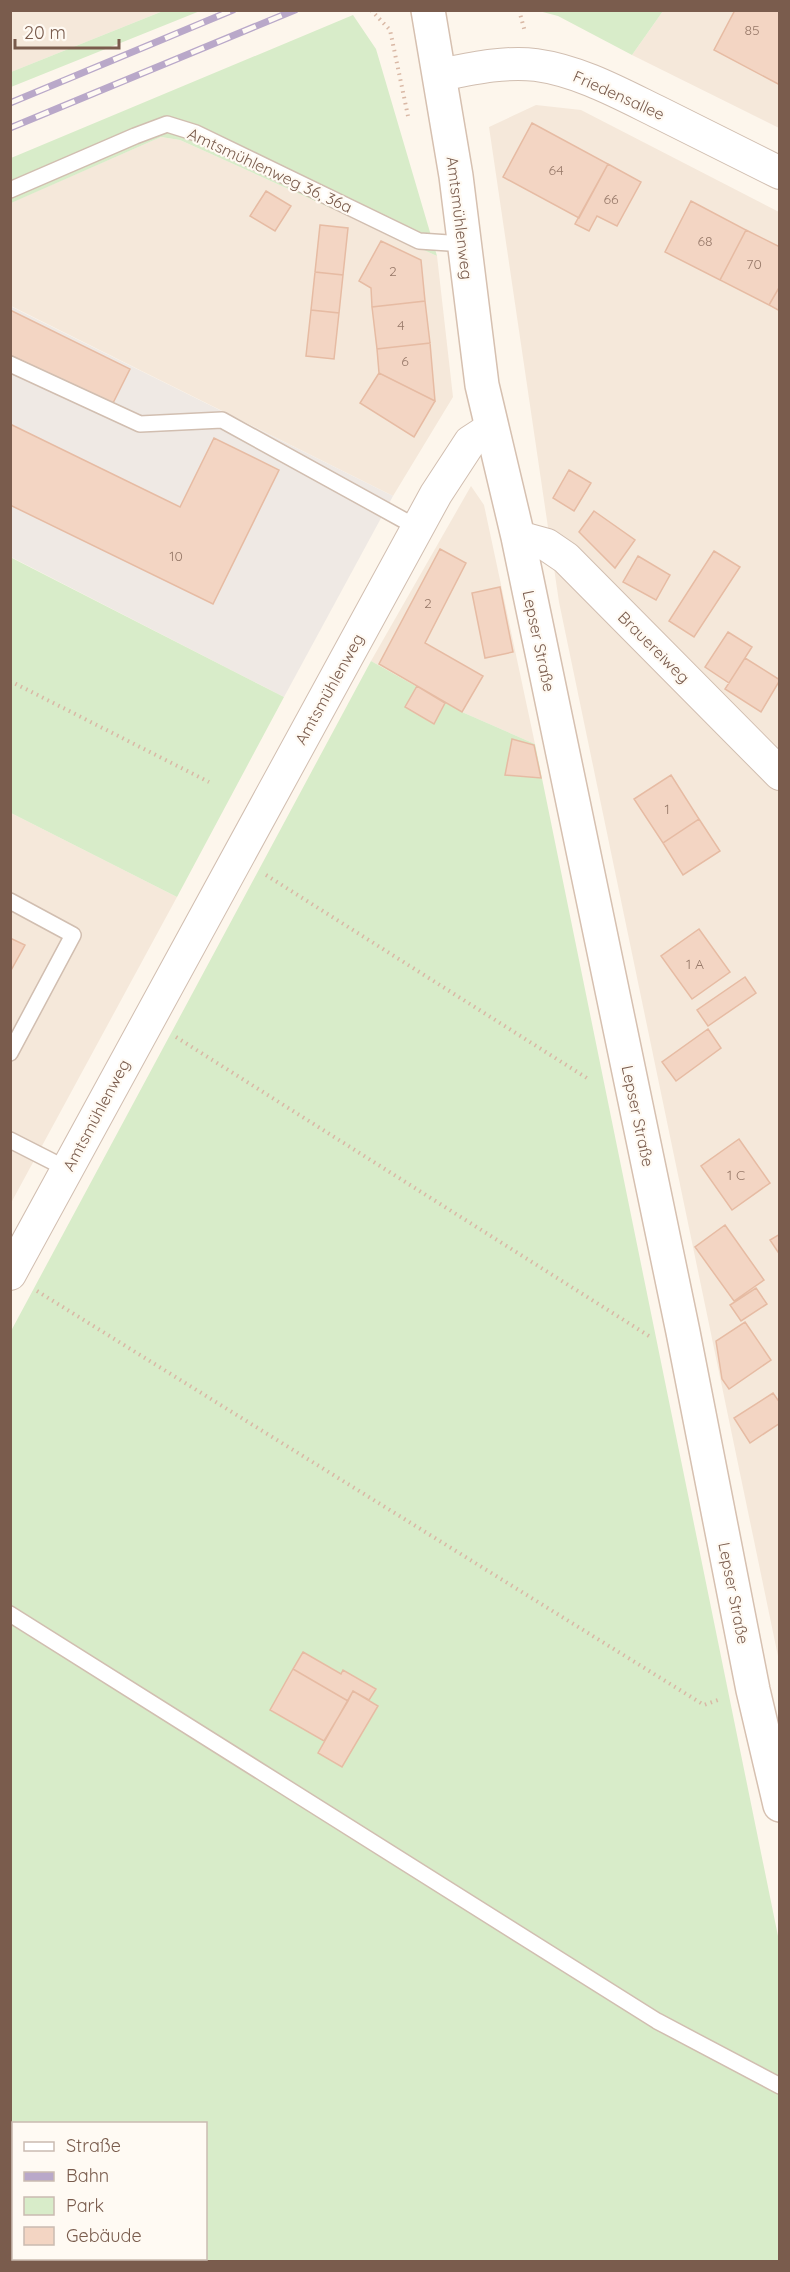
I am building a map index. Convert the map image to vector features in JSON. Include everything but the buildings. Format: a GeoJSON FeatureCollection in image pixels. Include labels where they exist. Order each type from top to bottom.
{"type":"FeatureCollection","features":[{"type":"Feature","properties":{"kind":"street"},"geometry":{"type":"LineString","coordinates":[[428,10],[440,75]]}},
{"type":"Feature","properties":{"kind":"street","name":"Friedensallee"},"geometry":{"type":"LineString","coordinates":[[440,75],[476,68],[524,65],[562,70],[620,93],[780,173]]}},
{"type":"Feature","properties":{"kind":"street","name":"Amtsmühlenweg"},"geometry":{"type":"LineString","coordinates":[[20,1280],[67,1169],[236,857],[447,475],[470,442],[490,429],[440,75]]}},
{"type":"Feature","properties":{"kind":"street","name":"Lepser Straße"},"geometry":{"type":"LineString","coordinates":[[490,429],[518,537],[683,1332],[753,1690],[780,1805]]}},
{"type":"Feature","properties":{"kind":"street","name":"Brauereiweg"},"geometry":{"type":"LineString","coordinates":[[518,537],[547,545],[566,558],[780,774]]}},
{"type":"Feature","properties":{"kind":"lane","name":"Amtsmühlenweg 36, 36a"},"geometry":{"type":"LineString","coordinates":[[10,190],[167,124],[196,133],[419,242],[464,244]]}},
{"type":"Feature","properties":{"kind":"lane"},"geometry":{"type":"LineString","coordinates":[[10,364],[140,424],[222,420],[418,528]]}},
{"type":"Feature","properties":{"kind":"lane"},"geometry":{"type":"LineString","coordinates":[[10,901],[73,935],[10,1053]]}},
{"type":"Feature","properties":{"kind":"lane"},"geometry":{"type":"LineString","coordinates":[[10,1140],[67,1169]]}},
{"type":"Feature","properties":{"kind":"lane"},"geometry":{"type":"LineString","coordinates":[[10,1614],[657,2021],[780,2086]]}},
{"type":"Feature","properties":{"kind":"path"},"geometry":{"type":"LineString","coordinates":[[10,681],[208,782]]}},
{"type":"Feature","properties":{"kind":"path"},"geometry":{"type":"LineString","coordinates":[[236,857],[590,1080]]}},
{"type":"Feature","properties":{"kind":"path"},"geometry":{"type":"LineString","coordinates":[[148,1019],[648,1336],[683,1332]]}},
{"type":"Feature","properties":{"kind":"path"},"geometry":{"type":"LineString","coordinates":[[20,1280],[704,1704],[753,1690]]}},
{"type":"Feature","properties":{"kind":"shaded area"},"geometry":{"type":"Polygon","coordinates":[[[11,11],[163,11],[11,72],[11,11]]]}},
{"type":"Feature","properties":{"kind":"shaded area"},"geometry":{"type":"Polygon","coordinates":[[[663,11],[779,11],[779,128],[632,55],[663,11]]]}},
{"type":"Feature","properties":{"kind":"shaded area"},"geometry":{"type":"Polygon","coordinates":[[[536,105],[581,110],[779,212],[779,1661],[559,602],[489,127],[536,105]]]}},
{"type":"Feature","properties":{"kind":"shaded area"},"geometry":{"type":"Polygon","coordinates":[[[161,137],[180,140],[437,256],[453,397],[393,496],[11,306],[10,203],[161,137]]]}},
{"type":"Feature","properties":{"kind":"shaded area"},"geometry":{"type":"Polygon","coordinates":[[[10,306],[393,496],[284,697],[11,557],[10,306]]]}},
{"type":"Feature","properties":{"kind":"shaded area"},"geometry":{"type":"Polygon","coordinates":[[[471,486],[484,505],[535,744],[462,712],[371,661],[471,486]]]}},
{"type":"Feature","properties":{"kind":"shaded area"},"geometry":{"type":"Polygon","coordinates":[[[11,813],[177,897],[11,1203],[11,813]]]}},
{"type":"Feature","properties":{"kind":"green space"},"geometry":{"type":"Polygon","coordinates":[[[663,10],[632,55],[558,16],[539,11],[663,10]]]}},
{"type":"Feature","properties":{"kind":"green space"},"geometry":{"type":"Polygon","coordinates":[[[163,11],[200,11],[11,87],[11,72],[163,11]]]}},
{"type":"Feature","properties":{"kind":"green space"},"geometry":{"type":"Polygon","coordinates":[[[353,15],[376,49],[437,256],[180,140],[161,137],[11,203],[11,158],[353,15]]]}},
{"type":"Feature","properties":{"kind":"green space"},"geometry":{"type":"Polygon","coordinates":[[[10,557],[284,697],[177,897],[11,813],[10,557]]]}},
{"type":"Feature","properties":{"kind":"green space"},"geometry":{"type":"Polygon","coordinates":[[[371,661],[462,712],[535,744],[779,1941],[779,2261],[11,2262],[11,1331],[371,661]]]}},
{"type":"Feature","properties":{"kind":"railway"},"geometry":{"type":"LineString","coordinates":[[10,103],[233,10]]}},
{"type":"Feature","properties":{"kind":"railway"},"geometry":{"type":"LineString","coordinates":[[10,128],[295,10]]}}]}
